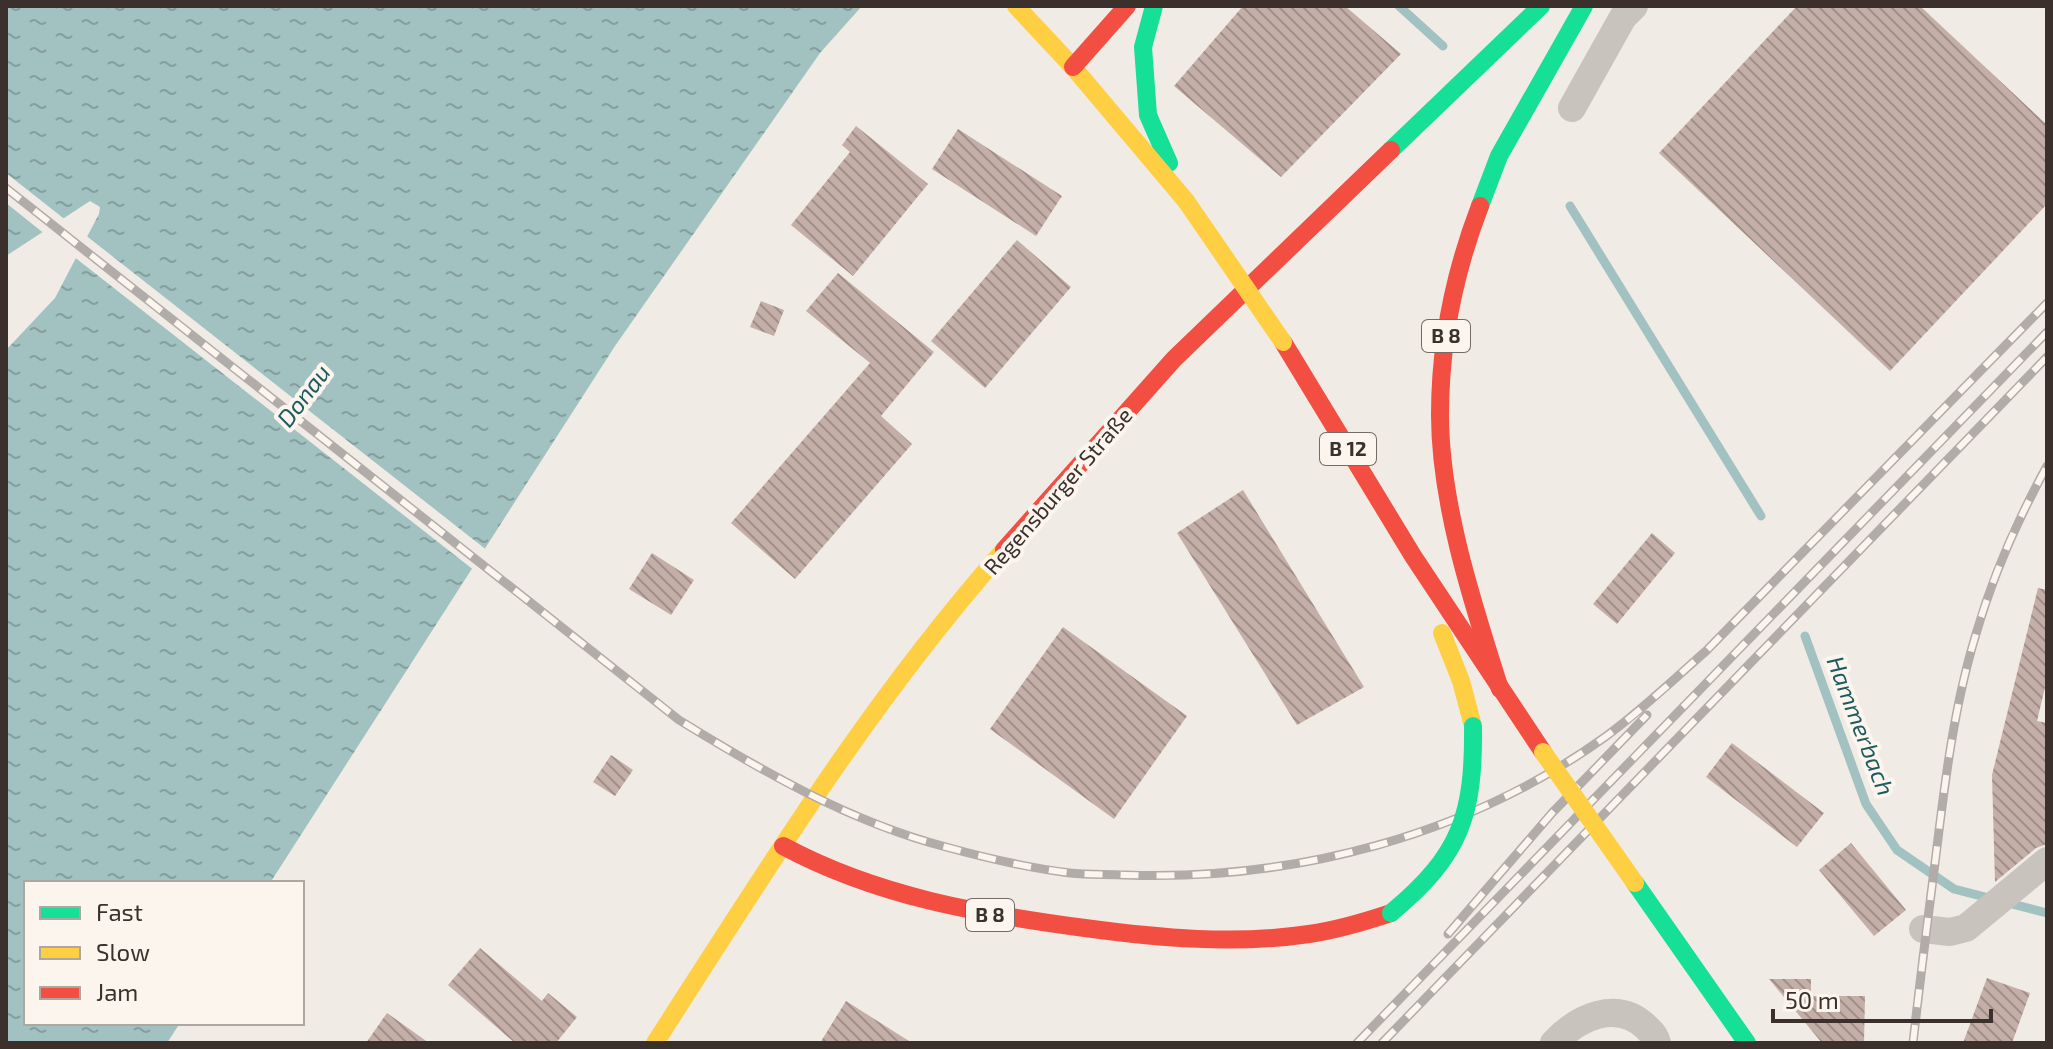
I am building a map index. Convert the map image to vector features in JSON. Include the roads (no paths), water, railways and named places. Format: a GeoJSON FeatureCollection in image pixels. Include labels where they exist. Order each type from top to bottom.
{"type":"FeatureCollection","features":[{"type":"Feature","properties":{"kind":"main road","name":"B 12"},"geometry":{"type":"LineString","coordinates":[[1016,6],[1073,67],[1186,201],[1283,342],[1413,556],[1500,689],[1747,1043]]}},
{"type":"Feature","properties":{"kind":"main road"},"geometry":{"type":"LineString","coordinates":[[1073,67],[1127,6]]}},
{"type":"Feature","properties":{"kind":"main road"},"geometry":{"type":"LineString","coordinates":[[1154,6],[1143,47],[1148,115],[1186,201]]}},
{"type":"Feature","properties":{"kind":"main road","name":"Regensburger Straße"},"geometry":{"type":"LineString","coordinates":[[655,1043],[783,846],[885,697],[971,591],[1174,359],[1541,6]]}},
{"type":"Feature","properties":{"kind":"main road","name":"B 8"},"geometry":{"type":"LineString","coordinates":[[1500,689],[1467,585],[1445,473],[1440,415],[1446,335],[1464,248],[1499,156],[1584,6]]}},
{"type":"Feature","properties":{"kind":"main road","name":"B 8"},"geometry":{"type":"LineString","coordinates":[[783,846],[810,862],[865,884],[962,911],[1121,933],[1208,941],[1277,940],[1330,932],[1391,913],[1440,869],[1459,836],[1475,769],[1473,726],[1461,681],[1413,556]]}},
{"type":"Feature","properties":{"kind":"main road"},"geometry":{"type":"LineString","coordinates":[[1726,1043],[1728,1014]]}},
{"type":"Feature","properties":{"kind":"street"},"geometry":{"type":"LineString","coordinates":[[1572,108],[1623,17],[1634,6]]}},
{"type":"Feature","properties":{"kind":"street"},"geometry":{"type":"LineString","coordinates":[[1923,929],[1950,932],[1966,928],[2047,861]]}},
{"type":"Feature","properties":{"kind":"street"},"geometry":{"type":"LineString","coordinates":[[1554,1043],[1579,1022],[1599,1014],[1616,1012],[1636,1017],[1655,1036],[1657,1043]]}},
{"type":"Feature","properties":{"kind":"water","name":"Donau"},"geometry":{"type":"Polygon","coordinates":[[[6,6],[862,6],[820,53],[615,346],[271,881],[24,881],[24,1025],[179,1025],[167,1043],[6,1043],[6,350],[55,298],[100,207],[90,201],[6,256],[6,6]]]}},
{"type":"Feature","properties":{"kind":"waterway","name":"Hammerbach"},"geometry":{"type":"LineString","coordinates":[[1399,6],[1443,46]]}},
{"type":"Feature","properties":{"kind":"waterway","name":"Hammerbach"},"geometry":{"type":"LineString","coordinates":[[1570,206],[1761,516]]}},
{"type":"Feature","properties":{"kind":"waterway","name":"Hammerbach"},"geometry":{"type":"LineString","coordinates":[[1805,636],[1866,804],[1897,850],[1954,889],[2047,913]]}},
{"type":"Feature","properties":{"kind":"railway"},"geometry":{"type":"LineString","coordinates":[[6,188],[679,720],[775,776],[875,824],[976,855],[1084,874],[1188,875],[1252,870],[1315,860],[1437,826],[1496,801],[1552,772],[1618,727],[1706,651],[2047,303]]}},
{"type":"Feature","properties":{"kind":"railway"},"geometry":{"type":"LineString","coordinates":[[1357,1043],[2047,332]]}},
{"type":"Feature","properties":{"kind":"railway"},"geometry":{"type":"LineString","coordinates":[[1382,1043],[2047,357]]}},
{"type":"Feature","properties":{"kind":"railway"},"geometry":{"type":"LineString","coordinates":[[1913,1043],[1943,799],[1962,688],[1998,569],[2047,466]]}},
{"type":"Feature","properties":{"kind":"railway"},"geometry":{"type":"LineString","coordinates":[[1448,934],[1552,813],[1647,715]]}}]}
